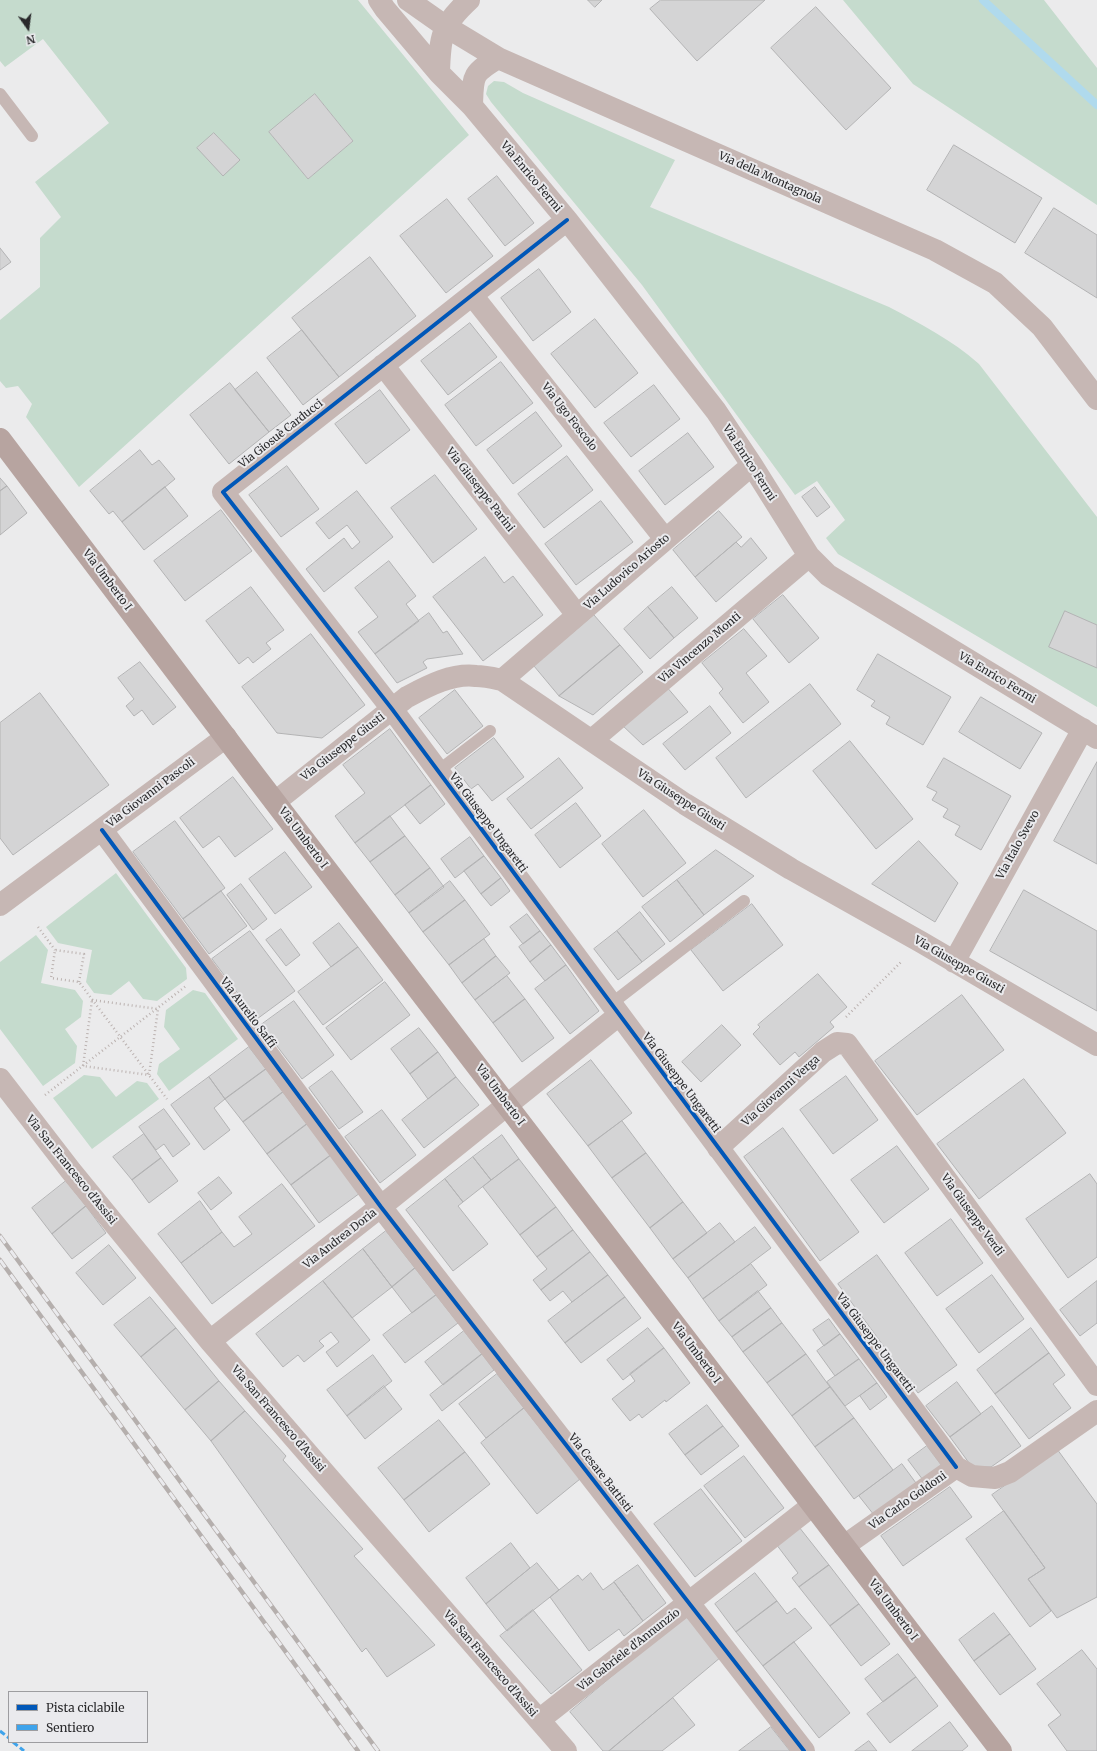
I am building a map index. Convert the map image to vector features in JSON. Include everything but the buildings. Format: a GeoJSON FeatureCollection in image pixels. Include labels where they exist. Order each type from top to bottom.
{"type":"FeatureCollection","features":[{"type":"Feature","properties":{"kind":"main road","name":"Via Umberto I"},"geometry":{"type":"LineString","coordinates":[[0,439],[275,802],[1001,1751]]}},
{"type":"Feature","properties":{"kind":"street","name":"Via Enrico Fermi"},"geometry":{"type":"LineString","coordinates":[[379,0],[384,9],[439,73],[472,106],[567,220],[716,411],[752,465],[808,556],[828,575],[1090,734]]}},
{"type":"Feature","properties":{"kind":"street","name":"Via della Montagnola"},"geometry":{"type":"LineString","coordinates":[[408,0],[445,26],[498,58],[935,250],[995,283],[1042,327],[1097,399]]}},
{"type":"Feature","properties":{"kind":"street"},"geometry":{"type":"LineString","coordinates":[[439,73],[440,44],[445,26],[469,0]]}},
{"type":"Feature","properties":{"kind":"street"},"geometry":{"type":"LineString","coordinates":[[472,106],[473,82],[480,69],[498,58]]}},
{"type":"Feature","properties":{"kind":"street","name":"Via Giosuè Carducci"},"geometry":{"type":"LineString","coordinates":[[392,709],[223,492],[567,220]]}},
{"type":"Feature","properties":{"kind":"street","name":"Via Ugo Foscolo"},"geometry":{"type":"LineString","coordinates":[[472,295],[665,539]]}},
{"type":"Feature","properties":{"kind":"street","name":"Via Giuseppe Parini"},"geometry":{"type":"LineString","coordinates":[[383,365],[577,615]]}},
{"type":"Feature","properties":{"kind":"street","name":"Via Ludovico Ariosto"},"geometry":{"type":"LineString","coordinates":[[502,680],[752,465]]}},
{"type":"Feature","properties":{"kind":"street","name":"Via Vincenzo Monti"},"geometry":{"type":"LineString","coordinates":[[592,740],[808,556]]}},
{"type":"Feature","properties":{"kind":"street","name":"Via Giuseppe Giusti"},"geometry":{"type":"LineString","coordinates":[[275,802],[407,697],[430,685],[452,678],[475,675],[502,680],[685,804],[791,869],[921,942],[1097,1045]]}},
{"type":"Feature","properties":{"kind":"street","name":"Via Giuseppe Ungaretti"},"geometry":{"type":"LineString","coordinates":[[392,709],[956,1468]]}},
{"type":"Feature","properties":{"kind":"street","name":"Via Italo Svevo"},"geometry":{"type":"LineString","coordinates":[[954,962],[1090,734]]}},
{"type":"Feature","properties":{"kind":"street","name":"Via Giovanni Pascoli"},"geometry":{"type":"LineString","coordinates":[[0,905],[226,737]]}},
{"type":"Feature","properties":{"kind":"street","name":"Via Aurelio Saffi"},"geometry":{"type":"LineString","coordinates":[[102,830],[381,1207]]}},
{"type":"Feature","properties":{"kind":"street","name":"Via Andrea Doria"},"geometry":{"type":"LineString","coordinates":[[210,1341],[508,1106],[615,1009]]}},
{"type":"Feature","properties":{"kind":"street","name":"Via Giovanni Verga"},"geometry":{"type":"LineString","coordinates":[[718,1148],[823,1052],[842,1044]]}},
{"type":"Feature","properties":{"kind":"street","name":"Via Giuseppe Verdi"},"geometry":{"type":"LineString","coordinates":[[842,1044],[1097,1385]]}},
{"type":"Feature","properties":{"kind":"street","name":"Via San Francesco d'Assisi"},"geometry":{"type":"LineString","coordinates":[[0,1079],[71,1171],[210,1341],[566,1751]]}},
{"type":"Feature","properties":{"kind":"street","name":"Via Cesare Battisti"},"geometry":{"type":"LineString","coordinates":[[381,1207],[804,1751]]}},
{"type":"Feature","properties":{"kind":"street","name":"Via Carlo Goldoni"},"geometry":{"type":"LineString","coordinates":[[844,1546],[956,1468],[972,1476],[995,1478],[1010,1472],[1097,1411]]}},
{"type":"Feature","properties":{"kind":"street","name":"Via Gabriele d'Annunzio"},"geometry":{"type":"LineString","coordinates":[[539,1720],[813,1505]]}},
{"type":"Feature","properties":{"kind":"lane"},"geometry":{"type":"LineString","coordinates":[[0,94],[32,136]]}},
{"type":"Feature","properties":{"kind":"lane"},"geometry":{"type":"LineString","coordinates":[[438,771],[490,731]]}},
{"type":"Feature","properties":{"kind":"lane"},"geometry":{"type":"LineString","coordinates":[[615,1009],[744,901]]}},
{"type":"Feature","properties":{"kind":"path"},"geometry":{"type":"LineString","coordinates":[[38,927],[55,950],[51,978],[79,982]]}},
{"type":"Feature","properties":{"kind":"path"},"geometry":{"type":"LineString","coordinates":[[842,1044],[841,1022],[921,942]]}},
{"type":"Feature","properties":{"kind":"path"},"geometry":{"type":"LineString","coordinates":[[55,950],[84,954],[79,982],[167,1099]]}},
{"type":"Feature","properties":{"kind":"path"},"geometry":{"type":"LineString","coordinates":[[45,1094],[121,1038],[192,982]]}},
{"type":"Feature","properties":{"kind":"path"},"geometry":{"type":"LineString","coordinates":[[92,1000],[158,1008]]}},
{"type":"Feature","properties":{"kind":"path"},"geometry":{"type":"LineString","coordinates":[[83,1066],[92,1000]]}},
{"type":"Feature","properties":{"kind":"path"},"geometry":{"type":"LineString","coordinates":[[149,1075],[158,1008]]}},
{"type":"Feature","properties":{"kind":"path"},"geometry":{"type":"LineString","coordinates":[[83,1066],[149,1075]]}},
{"type":"Feature","properties":{"kind":"green space"},"geometry":{"type":"Polygon","coordinates":[[[0,0],[358,0],[469,135],[79,487],[26,417],[32,404],[18,386],[6,388],[0,381],[0,320],[40,287],[40,238],[61,217],[35,182],[109,123],[43,39],[5,67],[0,61],[0,0]],[[315,94],[269,132],[308,179],[353,141],[315,94]],[[214,133],[197,148],[240,160],[214,133]]]}},
{"type":"Feature","properties":{"kind":"green space"},"geometry":{"type":"Polygon","coordinates":[[[843,0],[1044,0],[1097,68],[1097,205],[913,84],[843,0]]]}},
{"type":"Feature","properties":{"kind":"green space"},"geometry":{"type":"Polygon","coordinates":[[[494,81],[504,82],[523,93],[675,160],[650,207],[889,307],[947,340],[979,364],[1097,517],[1097,707],[838,554],[826,538],[845,520],[817,481],[795,495],[642,285],[491,102],[486,94],[488,86],[494,81]]]}},
{"type":"Feature","properties":{"kind":"green space"},"geometry":{"type":"Polygon","coordinates":[[[116,873],[186,968],[187,979],[157,1001],[143,999],[129,981],[111,995],[94,993],[86,982],[92,950],[58,943],[46,927],[116,873]]]}},
{"type":"Feature","properties":{"kind":"green space"},"geometry":{"type":"Polygon","coordinates":[[[36,935],[48,950],[41,983],[75,990],[83,1001],[81,1017],[65,1029],[77,1046],[75,1063],[43,1086],[0,1029],[0,962],[36,935]]]}},
{"type":"Feature","properties":{"kind":"green space"},"geometry":{"type":"Polygon","coordinates":[[[193,990],[205,993],[238,1039],[169,1091],[157,1074],[159,1064],[180,1049],[164,1027],[166,1010],[193,990]]]}},
{"type":"Feature","properties":{"kind":"green space"},"geometry":{"type":"Polygon","coordinates":[[[84,1075],[100,1077],[116,1097],[137,1081],[147,1083],[159,1099],[92,1149],[53,1098],[84,1075]]]}},
{"type":"Feature","properties":{"kind":"waterway"},"geometry":{"type":"LineString","coordinates":[[983,0],[1097,105]]}},
{"type":"Feature","properties":{"kind":"railway"},"geometry":{"type":"LineString","coordinates":[[0,1236],[378,1751]]}},
{"type":"Feature","properties":{"kind":"railway"},"geometry":{"type":"LineString","coordinates":[[0,1260],[358,1751]]}},
{"type":"Feature","properties":{"kind":"marked path"},"geometry":{"type":"LineString","coordinates":[[0,1731],[8,1737]]}},
{"type":"Feature","properties":{"kind":"marked path"},"geometry":{"type":"LineString","coordinates":[[14,1743],[24,1751]]}},
{"type":"Feature","properties":{"kind":"cycle path"},"geometry":{"type":"LineString","coordinates":[[567,220],[223,492],[392,709],[956,1467]]}},
{"type":"Feature","properties":{"kind":"cycle path"},"geometry":{"type":"LineString","coordinates":[[102,830],[381,1207],[804,1751]]}}]}
